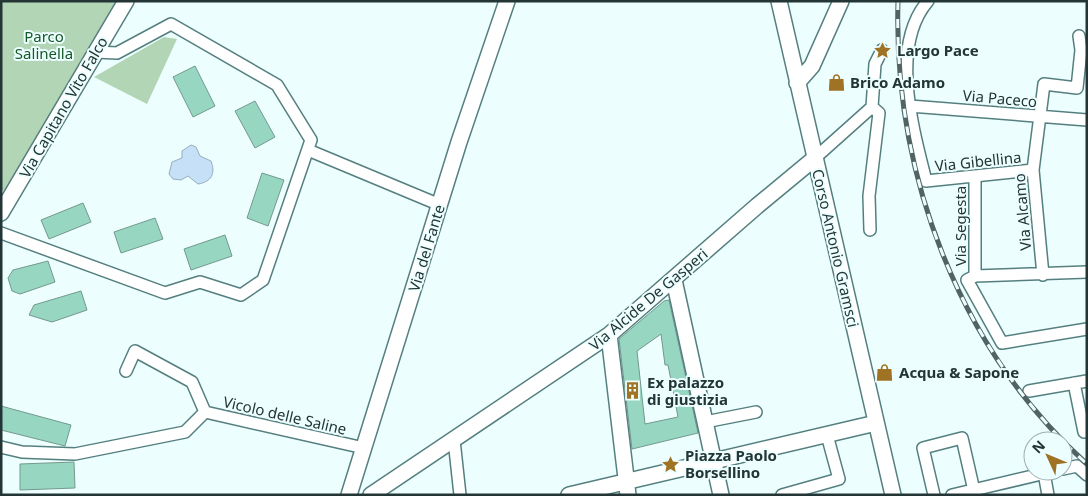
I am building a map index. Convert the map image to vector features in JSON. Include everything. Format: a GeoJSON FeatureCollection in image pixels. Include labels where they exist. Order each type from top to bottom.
{"type":"FeatureCollection","features":[{"type":"Feature","properties":{"kind":"street","name":"Via Capitano Vito Falco"},"geometry":{"type":"LineString","coordinates":[[1,213],[126,1]]}},
{"type":"Feature","properties":{"kind":"street","name":"Via del Fante"},"geometry":{"type":"LineString","coordinates":[[349,495],[440,205],[507,1]]}},
{"type":"Feature","properties":{"kind":"street","name":"Corso Antonio Gramsci"},"geometry":{"type":"LineString","coordinates":[[779,1],[893,495]]}},
{"type":"Feature","properties":{"kind":"street"},"geometry":{"type":"LineString","coordinates":[[797,83],[812,66],[841,1]]}},
{"type":"Feature","properties":{"kind":"street"},"geometry":{"type":"LineString","coordinates":[[910,106],[907,52],[913,27],[928,1]]}},
{"type":"Feature","properties":{"kind":"street"},"geometry":{"type":"LineString","coordinates":[[1,233],[165,293],[200,282],[241,295],[263,280],[311,140],[277,85],[171,24],[117,53],[96,52]]}},
{"type":"Feature","properties":{"kind":"street","name":"Via Alcamo"},"geometry":{"type":"LineString","coordinates":[[1043,275],[1033,170],[1039,117],[1044,84],[1077,88],[1081,50],[1079,36]]}},
{"type":"Feature","properties":{"kind":"street"},"geometry":{"type":"LineString","coordinates":[[870,230],[869,196],[879,113],[872,107],[875,64],[882,50]]}},
{"type":"Feature","properties":{"kind":"street","name":"Via Paceco"},"geometry":{"type":"LineString","coordinates":[[910,106],[1087,120]]}},
{"type":"Feature","properties":{"kind":"street","name":"Via Gibellina"},"geometry":{"type":"LineString","coordinates":[[910,106],[926,181],[1033,170]]}},
{"type":"Feature","properties":{"kind":"street","name":"Via Alcide De Gasperi"},"geometry":{"type":"LineString","coordinates":[[371,495],[609,335],[872,107]]}},
{"type":"Feature","properties":{"kind":"street"},"geometry":{"type":"LineString","coordinates":[[308,150],[440,205]]}},
{"type":"Feature","properties":{"kind":"street","name":"Via Segesta"},"geometry":{"type":"LineString","coordinates":[[971,278],[975,176]]}},
{"type":"Feature","properties":{"kind":"street"},"geometry":{"type":"LineString","coordinates":[[1087,272],[971,278],[1002,343],[1087,329]]}},
{"type":"Feature","properties":{"kind":"street"},"geometry":{"type":"LineString","coordinates":[[674,280],[706,426],[717,464],[721,495]]}},
{"type":"Feature","properties":{"kind":"street"},"geometry":{"type":"LineString","coordinates":[[609,335],[626,488]]}},
{"type":"Feature","properties":{"kind":"street"},"geometry":{"type":"LineString","coordinates":[[126,371],[135,351],[192,382],[205,412]]}},
{"type":"Feature","properties":{"kind":"street"},"geometry":{"type":"LineString","coordinates":[[1029,391],[1087,380]]}},
{"type":"Feature","properties":{"kind":"street"},"geometry":{"type":"LineString","coordinates":[[1074,383],[1084,432]]}},
{"type":"Feature","properties":{"kind":"street","name":"Vicolo delle Saline"},"geometry":{"type":"LineString","coordinates":[[1,447],[22,452],[75,454],[185,432],[205,412],[364,448]]}},
{"type":"Feature","properties":{"kind":"street"},"geometry":{"type":"LineString","coordinates":[[706,426],[756,412]]}},
{"type":"Feature","properties":{"kind":"street"},"geometry":{"type":"LineString","coordinates":[[569,495],[626,488],[876,423]]}},
{"type":"Feature","properties":{"kind":"street"},"geometry":{"type":"LineString","coordinates":[[782,495],[838,479],[827,435]]}},
{"type":"Feature","properties":{"kind":"street"},"geometry":{"type":"LineString","coordinates":[[934,495],[923,448],[962,438],[975,492]]}},
{"type":"Feature","properties":{"kind":"street"},"geometry":{"type":"LineString","coordinates":[[454,440],[460,495]]}},
{"type":"Feature","properties":{"kind":"street"},"geometry":{"type":"LineString","coordinates":[[1073,467],[1076,466],[1087,475]]}},
{"type":"Feature","properties":{"kind":"street"},"geometry":{"type":"LineString","coordinates":[[952,495],[975,492],[1023,479]]}},
{"type":"Feature","properties":{"kind":"street"},"geometry":{"type":"LineString","coordinates":[[1048,495],[1049,481]]}},
{"type":"Feature","properties":{"kind":"green space","name":"Parco Salinella"},"geometry":{"type":"Polygon","coordinates":[[[1,1],[119,1],[6,191],[1,190],[1,1]]]}},
{"type":"Feature","properties":{"kind":"green space"},"geometry":{"type":"Polygon","coordinates":[[[164,37],[177,39],[147,104],[94,77],[164,37]]]}},
{"type":"Feature","properties":{"kind":"water"},"geometry":{"type":"Polygon","coordinates":[[[191,145],[196,147],[200,156],[211,161],[213,170],[209,179],[198,184],[188,176],[181,180],[173,179],[169,174],[172,162],[182,158],[182,151],[191,145]]]}},
{"type":"Feature","properties":{"kind":"building"},"geometry":{"type":"Polygon","coordinates":[[[195,66],[215,106],[193,117],[173,77],[195,66]]]}},
{"type":"Feature","properties":{"kind":"building"},"geometry":{"type":"Polygon","coordinates":[[[255,101],[275,137],[255,148],[235,111],[255,101]]]}},
{"type":"Feature","properties":{"kind":"building"},"geometry":{"type":"Polygon","coordinates":[[[262,173],[284,180],[268,226],[247,218],[262,173]]]}},
{"type":"Feature","properties":{"kind":"building"},"geometry":{"type":"Polygon","coordinates":[[[83,203],[91,222],[49,239],[41,220],[83,203]]]}},
{"type":"Feature","properties":{"kind":"building"},"geometry":{"type":"Polygon","coordinates":[[[155,218],[163,239],[121,253],[114,232],[155,218]]]}},
{"type":"Feature","properties":{"kind":"building"},"geometry":{"type":"Polygon","coordinates":[[[225,235],[232,256],[191,270],[184,249],[225,235]]]}},
{"type":"Feature","properties":{"kind":"building"},"geometry":{"type":"Polygon","coordinates":[[[48,261],[55,282],[20,294],[12,291],[8,278],[13,270],[48,261]]]}},
{"type":"Feature","properties":{"kind":"building"},"geometry":{"type":"Polygon","coordinates":[[[81,291],[87,310],[52,322],[29,315],[34,305],[81,291]]]}},
{"type":"Feature","properties":{"kind":"building","name":"Ex palazzo di giustizia"},"geometry":{"type":"Polygon","coordinates":[[[669,300],[698,433],[632,449],[619,339],[664,301],[669,300]],[[661,334],[637,351],[645,424],[678,417],[668,365],[665,365],[661,334]]]}},
{"type":"Feature","properties":{"kind":"building"},"geometry":{"type":"Polygon","coordinates":[[[1,406],[71,425],[65,446],[1,430],[1,406]]]}},
{"type":"Feature","properties":{"kind":"building"},"geometry":{"type":"Polygon","coordinates":[[[74,462],[75,488],[20,490],[20,464],[74,462]]]}},
{"type":"Feature","properties":{"kind":"railway"},"geometry":{"type":"LineString","coordinates":[[898,1],[899,65],[907,129],[922,192],[942,253],[969,312],[1002,367],[1042,418],[1087,464]]}},
{"type":"Feature","properties":{"kind":"place","name":"Largo Pace"},"geometry":{"type":"Point","coordinates":[883,50]}},
{"type":"Feature","properties":{"kind":"place","name":"Brico Adamo"},"geometry":{"type":"Point","coordinates":[836,82]}},
{"type":"Feature","properties":{"kind":"place","name":"Acqua & Sapone"},"geometry":{"type":"Point","coordinates":[885,372]}},
{"type":"Feature","properties":{"kind":"place","name":"Ex palazzo di giustizia"},"geometry":{"type":"Point","coordinates":[633,391]}},
{"type":"Feature","properties":{"kind":"place","name":"Piazza Paolo Borsellino"},"geometry":{"type":"Point","coordinates":[671,464]}}]}
